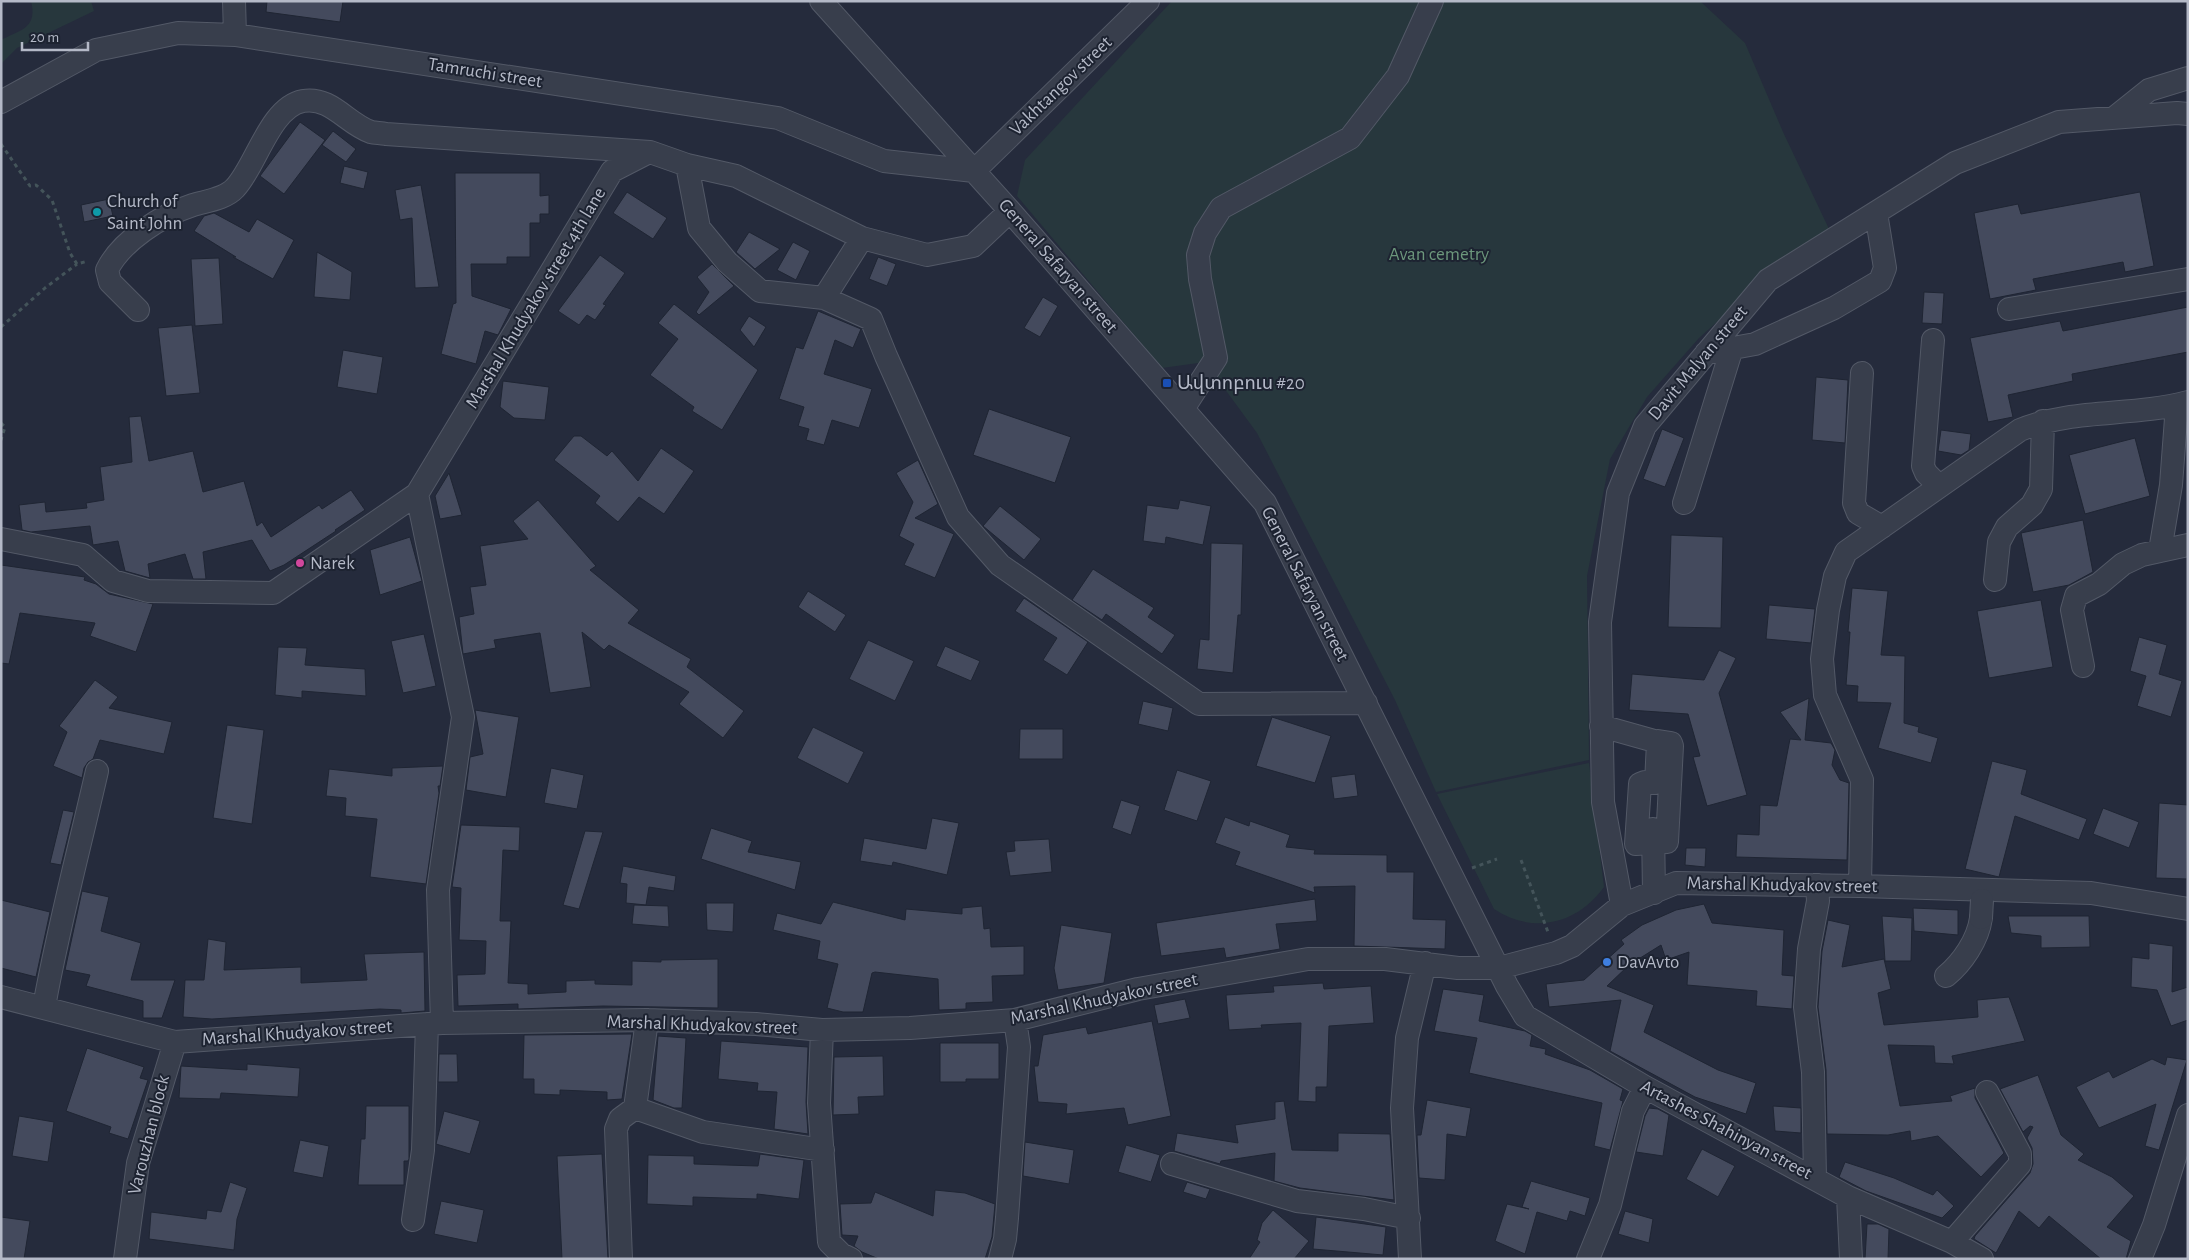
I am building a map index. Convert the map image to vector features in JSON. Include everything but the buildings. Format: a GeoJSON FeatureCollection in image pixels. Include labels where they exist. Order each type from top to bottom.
{"type":"FeatureCollection","features":[{"type":"Feature","properties":{"kind":"street"},"geometry":{"type":"LineString","coordinates":[[234,1],[235,35]]}},
{"type":"Feature","properties":{"kind":"street","name":"General Safaryan street"},"geometry":{"type":"LineString","coordinates":[[821,1],[1010,211],[1265,503],[1499,968]]}},
{"type":"Feature","properties":{"kind":"street","name":"Vakhtangov street"},"geometry":{"type":"LineString","coordinates":[[974,171],[1148,1]]}},
{"type":"Feature","properties":{"kind":"street"},"geometry":{"type":"LineString","coordinates":[[1183,409],[1216,358],[1200,279],[1198,255],[1204,233],[1221,208],[1350,138],[1398,76],[1432,1]]}},
{"type":"Feature","properties":{"kind":"street","name":"Tamruchi street"},"geometry":{"type":"LineString","coordinates":[[1,102],[96,50],[178,34],[235,35],[778,118],[884,161],[974,171]]}},
{"type":"Feature","properties":{"kind":"street"},"geometry":{"type":"LineString","coordinates":[[2114,118],[2149,90],[2188,78]]}},
{"type":"Feature","properties":{"kind":"street"},"geometry":{"type":"LineString","coordinates":[[138,310],[110,282],[107,270],[113,257],[124,245],[175,213],[234,190],[243,178],[272,126],[287,109],[302,101],[316,101],[331,106],[370,132],[650,152],[686,165],[736,176],[862,238],[927,255],[973,246],[1010,211]]}},
{"type":"Feature","properties":{"kind":"street","name":"Davit Malyan street"},"geometry":{"type":"LineString","coordinates":[[1622,905],[1603,802],[1600,622],[1618,493],[1645,426],[1768,280],[1955,163],[2059,122],[2188,114]]}},
{"type":"Feature","properties":{"kind":"street","name":"Marshal Khudyakov street 4th lane"},"geometry":{"type":"LineString","coordinates":[[1,539],[83,555],[113,581],[148,591],[273,593],[417,494],[612,172],[650,152]]}},
{"type":"Feature","properties":{"kind":"street"},"geometry":{"type":"LineString","coordinates":[[686,165],[699,228],[727,262],[760,291],[824,298],[871,320],[958,517],[1000,565],[1199,704],[1366,702]]}},
{"type":"Feature","properties":{"kind":"street"},"geometry":{"type":"LineString","coordinates":[[1706,353],[1755,344],[1834,308],[1880,281],[1886,268],[1876,213]]}},
{"type":"Feature","properties":{"kind":"street"},"geometry":{"type":"LineString","coordinates":[[824,298],[862,238]]}},
{"type":"Feature","properties":{"kind":"street"},"geometry":{"type":"LineString","coordinates":[[2009,309],[2188,279]]}},
{"type":"Feature","properties":{"kind":"street"},"geometry":{"type":"LineString","coordinates":[[1933,340],[1923,466],[1926,473],[1939,486]]}},
{"type":"Feature","properties":{"kind":"street"},"geometry":{"type":"LineString","coordinates":[[1684,503],[1732,348]]}},
{"type":"Feature","properties":{"kind":"street"},"geometry":{"type":"LineString","coordinates":[[1862,374],[1854,503],[1858,513],[1882,527]]}},
{"type":"Feature","properties":{"kind":"street"},"geometry":{"type":"LineString","coordinates":[[1860,886],[1862,780],[1825,695],[1822,659],[1834,576],[1846,552],[2020,430],[2043,421],[2065,417],[2183,404],[2179,483],[2160,551]]}},
{"type":"Feature","properties":{"kind":"street"},"geometry":{"type":"LineString","coordinates":[[1995,580],[1999,542],[2007,527],[2032,505],[2042,489],[2043,421]]}},
{"type":"Feature","properties":{"kind":"street"},"geometry":{"type":"LineString","coordinates":[[413,1220],[424,1150],[434,1024],[438,890],[463,717],[417,494]]}},
{"type":"Feature","properties":{"kind":"street"},"geometry":{"type":"LineString","coordinates":[[2083,666],[2072,610],[2076,596],[2099,584],[2123,564],[2160,551],[2188,545]]}},
{"type":"Feature","properties":{"kind":"street"},"geometry":{"type":"LineString","coordinates":[[1601,726],[1671,743],[1667,842],[1636,844],[1640,784],[1645,782],[1656,783],[1658,741]]}},
{"type":"Feature","properties":{"kind":"street"},"geometry":{"type":"LineString","coordinates":[[44,1007],[53,955],[75,870],[96,771]]}},
{"type":"Feature","properties":{"kind":"street"},"geometry":{"type":"LineString","coordinates":[[1652,843],[1654,892]]}},
{"type":"Feature","properties":{"kind":"street","name":"Marshal Khudyakov street"},"geometry":{"type":"LineString","coordinates":[[1,997],[175,1042],[434,1024],[647,1020],[756,1024],[822,1030],[910,1028],[1015,1020],[1138,989],[1308,959],[1385,959],[1458,968],[1499,968],[1572,946],[1622,905],[1676,883],[1860,886],[1981,903],[2091,894],[2188,909]]}},
{"type":"Feature","properties":{"kind":"street"},"geometry":{"type":"LineString","coordinates":[[1816,1178],[1813,1072],[1805,1007],[1809,949],[1818,901],[1817,885]]}},
{"type":"Feature","properties":{"kind":"street"},"geometry":{"type":"LineString","coordinates":[[1946,976],[1957,967],[1968,952],[1981,903]]}},
{"type":"Feature","properties":{"kind":"street"},"geometry":{"type":"LineString","coordinates":[[1410,1259],[1402,1108],[1408,1038],[1424,963]]}},
{"type":"Feature","properties":{"kind":"street","name":"Artashes Shahinyan street"},"geometry":{"type":"LineString","coordinates":[[1499,968],[1507,986],[1525,1016],[1645,1087],[1848,1197],[1952,1242],[1982,1259]]}},
{"type":"Feature","properties":{"kind":"street"},"geometry":{"type":"LineString","coordinates":[[621,1259],[616,1129],[620,1119],[635,1108],[647,1020]]}},
{"type":"Feature","properties":{"kind":"street"},"geometry":{"type":"LineString","coordinates":[[1000,1259],[1007,1225],[1019,1047],[1015,1020]]}},
{"type":"Feature","properties":{"kind":"street"},"geometry":{"type":"LineString","coordinates":[[822,1030],[818,1103],[829,1242],[840,1254],[851,1259]]}},
{"type":"Feature","properties":{"kind":"street","name":"Varouzhan block"},"geometry":{"type":"LineString","coordinates":[[125,1259],[138,1163],[175,1042]]}},
{"type":"Feature","properties":{"kind":"street"},"geometry":{"type":"LineString","coordinates":[[1588,1259],[1610,1204],[1633,1111],[1645,1087]]}},
{"type":"Feature","properties":{"kind":"street"},"geometry":{"type":"LineString","coordinates":[[1952,1242],[2020,1164],[2020,1154],[1987,1092]]}},
{"type":"Feature","properties":{"kind":"street"},"geometry":{"type":"LineString","coordinates":[[635,1108],[703,1132],[823,1150]]}},
{"type":"Feature","properties":{"kind":"street"},"geometry":{"type":"LineString","coordinates":[[2140,1259],[2154,1225],[2188,1114]]}},
{"type":"Feature","properties":{"kind":"street"},"geometry":{"type":"LineString","coordinates":[[1172,1164],[1297,1201],[1364,1209],[1409,1218]]}},
{"type":"Feature","properties":{"kind":"street"},"geometry":{"type":"LineString","coordinates":[[1848,1197],[1851,1259]]}},
{"type":"Feature","properties":{"kind":"path"},"geometry":{"type":"LineString","coordinates":[[1,144],[30,186],[36,185],[52,200],[70,253],[77,264]]}},
{"type":"Feature","properties":{"kind":"path"},"geometry":{"type":"LineString","coordinates":[[1,327],[45,288],[77,264],[113,257]]}},
{"type":"Feature","properties":{"kind":"path"},"geometry":{"type":"LineString","coordinates":[[1,423],[5,427],[1,440]]}},
{"type":"Feature","properties":{"kind":"path"},"geometry":{"type":"LineString","coordinates":[[1452,874],[1497,859]]}},
{"type":"Feature","properties":{"kind":"path"},"geometry":{"type":"LineString","coordinates":[[1521,860],[1556,952]]}},
{"type":"Feature","properties":{"kind":"green space"},"geometry":{"type":"Polygon","coordinates":[[[31,1],[91,1],[94,11],[17,48],[1,64],[1,40],[20,31],[29,23],[32,18],[31,1]]]}},
{"type":"Feature","properties":{"kind":"green space","name":"Avan cemetry"},"geometry":{"type":"Polygon","coordinates":[[[1172,1],[1700,1],[1745,43],[1783,132],[1829,229],[1787,259],[1699,338],[1647,397],[1610,459],[1587,576],[1589,760],[1436,792],[1395,700],[1257,433],[1205,362],[1162,368],[1017,196],[1025,160],[1172,1]]]}},
{"type":"Feature","properties":{"kind":"green space"},"geometry":{"type":"Polygon","coordinates":[[[1589,763],[1604,887],[1581,910],[1554,922],[1524,922],[1494,909],[1437,794],[1589,763]]]}},
{"type":"Feature","properties":{"kind":"place","name":"Church of Saint John"},"geometry":{"type":"Point","coordinates":[97,212]}},
{"type":"Feature","properties":{"kind":"place","name":"Ավտոբուս #20"},"geometry":{"type":"Point","coordinates":[1167,383]}},
{"type":"Feature","properties":{"kind":"place","name":"Narek"},"geometry":{"type":"Point","coordinates":[300,563]}},
{"type":"Feature","properties":{"kind":"place","name":"DavAvto"},"geometry":{"type":"Point","coordinates":[1607,962]}}]}
